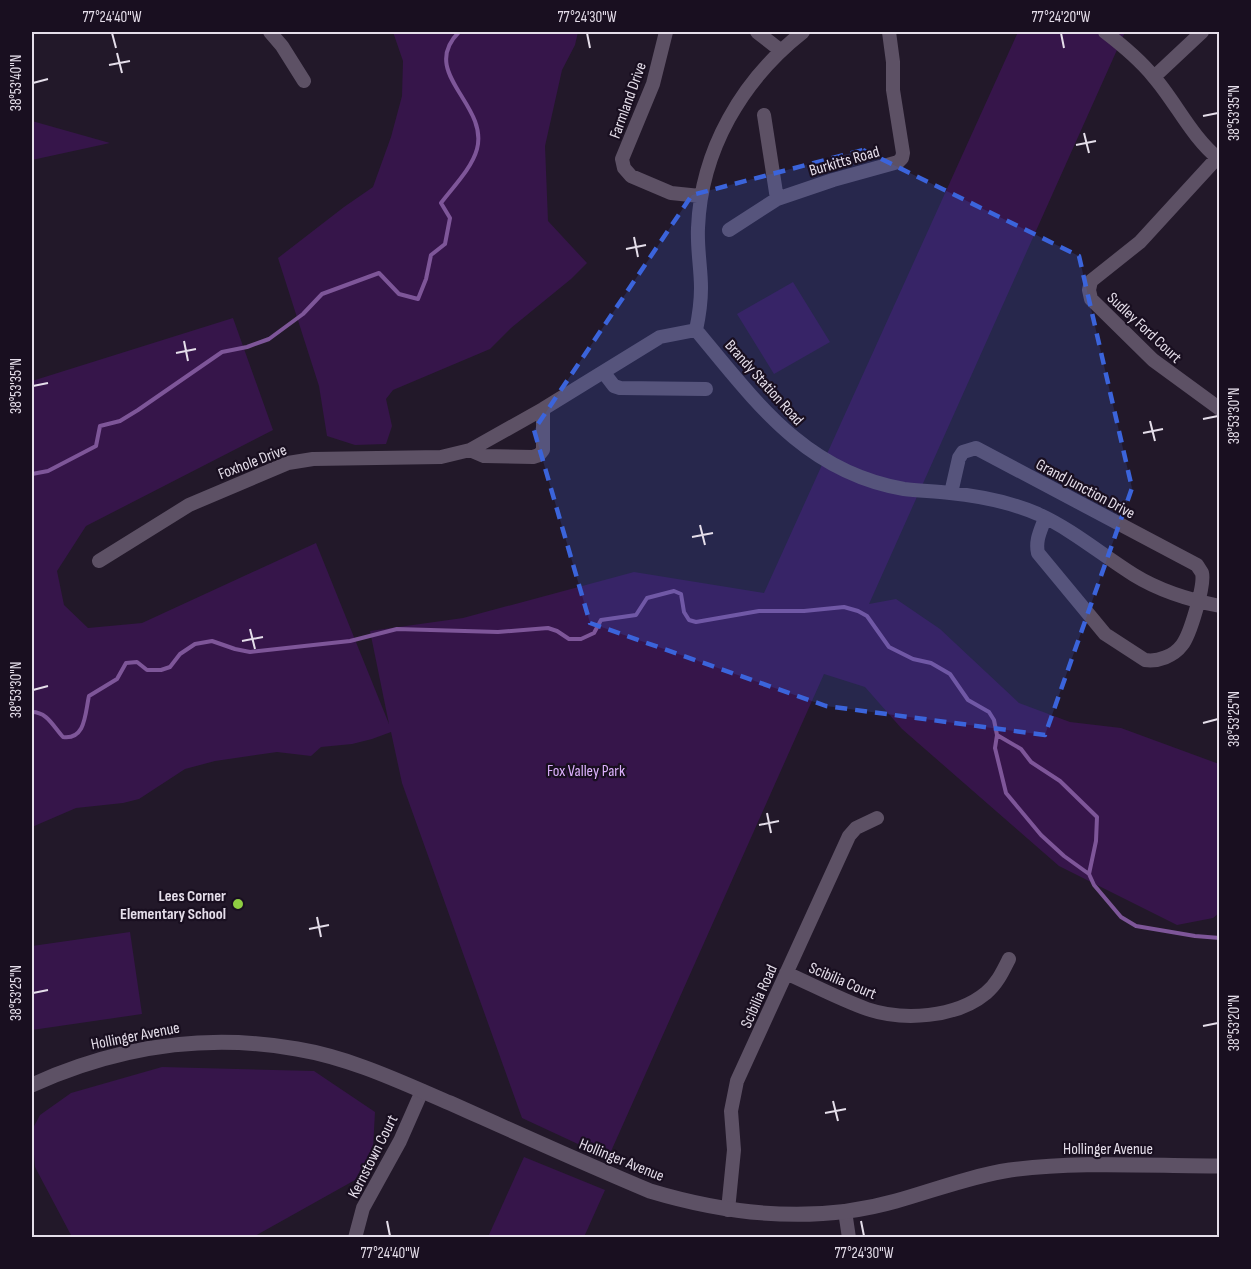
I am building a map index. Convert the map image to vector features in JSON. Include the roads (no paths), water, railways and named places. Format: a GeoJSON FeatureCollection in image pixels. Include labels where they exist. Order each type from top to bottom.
{"type":"FeatureCollection","features":[{"type":"Feature","properties":{"kind":"street"},"geometry":{"type":"LineString","coordinates":[[270,32],[282,46],[304,81]]}},
{"type":"Feature","properties":{"kind":"street","name":"Farmland Drive"},"geometry":{"type":"LineString","coordinates":[[666,32],[653,84],[622,159],[624,168],[631,176],[671,194],[700,196]]}},
{"type":"Feature","properties":{"kind":"street"},"geometry":{"type":"LineString","coordinates":[[757,32],[780,50]]}},
{"type":"Feature","properties":{"kind":"street"},"geometry":{"type":"LineString","coordinates":[[696,330],[701,287],[698,245],[700,196],[711,160],[728,119],[752,81],[780,50],[803,32]]}},
{"type":"Feature","properties":{"kind":"street","name":"Burkitts Road"},"geometry":{"type":"LineString","coordinates":[[729,230],[777,199],[898,162],[902,158],[893,90],[892,32]]}},
{"type":"Feature","properties":{"kind":"street"},"geometry":{"type":"LineString","coordinates":[[1105,32],[1154,77],[1184,120],[1218,159]]}},
{"type":"Feature","properties":{"kind":"street"},"geometry":{"type":"LineString","coordinates":[[1154,77],[1202,32]]}},
{"type":"Feature","properties":{"kind":"street"},"geometry":{"type":"LineString","coordinates":[[764,116],[777,199]]}},
{"type":"Feature","properties":{"kind":"street","name":"Sudley Ford Court"},"geometry":{"type":"LineString","coordinates":[[1218,159],[1140,242],[1091,281],[1089,290],[1090,299],[1153,360],[1220,409]]}},
{"type":"Feature","properties":{"kind":"street","name":"Foxhole Drive"},"geometry":{"type":"LineString","coordinates":[[99,561],[189,505],[288,462],[313,459],[441,457],[470,450],[604,373],[660,337],[696,330]]}},
{"type":"Feature","properties":{"kind":"street","name":"Brandy Station Road"},"geometry":{"type":"LineString","coordinates":[[696,330],[778,426],[815,454],[836,466],[881,483],[905,489],[951,493],[1010,503],[1072,531],[1135,575],[1170,593],[1220,606]]}},
{"type":"Feature","properties":{"kind":"street"},"geometry":{"type":"LineString","coordinates":[[604,373],[614,386],[620,388],[706,389]]}},
{"type":"Feature","properties":{"kind":"street","name":"Foxhole Drive"},"geometry":{"type":"LineString","coordinates":[[470,450],[484,456],[533,457],[539,455],[543,450],[543,409]]}},
{"type":"Feature","properties":{"kind":"street","name":"Grand Junction Drive"},"geometry":{"type":"LineString","coordinates":[[951,493],[959,458],[963,452],[976,448],[1197,565],[1202,572],[1198,602]]}},
{"type":"Feature","properties":{"kind":"street"},"geometry":{"type":"LineString","coordinates":[[1046,518],[1036,546],[1038,553],[1105,634],[1145,660],[1161,660],[1181,647],[1198,602]]}},
{"type":"Feature","properties":{"kind":"street","name":"Scibilia Road"},"geometry":{"type":"LineString","coordinates":[[728,1210],[734,1150],[731,1111],[737,1081],[849,836],[856,828],[877,818]]}},
{"type":"Feature","properties":{"kind":"street","name":"Scibilia Court"},"geometry":{"type":"LineString","coordinates":[[786,973],[867,1009],[902,1016],[926,1015],[956,1008],[986,994],[1002,974],[1009,959]]}},
{"type":"Feature","properties":{"kind":"street","name":"Hollinger Avenue"},"geometry":{"type":"LineString","coordinates":[[32,1085],[87,1063],[129,1052],[171,1045],[228,1042],[275,1046],[325,1055],[365,1067],[650,1191],[682,1201],[728,1210],[789,1215],[845,1211],[895,1201],[970,1178],[1009,1171],[1047,1167],[1220,1166]]}},
{"type":"Feature","properties":{"kind":"street","name":"Kernstown Court"},"geometry":{"type":"LineString","coordinates":[[355,1238],[363,1208],[400,1141],[422,1091]]}},
{"type":"Feature","properties":{"kind":"street"},"geometry":{"type":"LineString","coordinates":[[845,1211],[849,1238]]}},
{"type":"Feature","properties":{"kind":"waterway"},"geometry":{"type":"LineString","coordinates":[[32,474],[48,471],[96,446],[100,426],[120,421],[222,352],[247,347],[269,339],[303,314],[322,294],[379,273],[399,294],[418,299],[426,279],[431,255],[445,244],[450,218],[441,203],[467,170],[477,149],[478,133],[473,118],[450,75],[446,61],[448,47],[459,32]]}},
{"type":"Feature","properties":{"kind":"waterway"},"geometry":{"type":"LineString","coordinates":[[32,712],[46,717],[63,737],[71,737],[80,730],[83,724],[89,696],[117,679],[126,663],[137,662],[147,670],[161,670],[170,667],[180,654],[195,644],[212,641],[250,652],[350,641],[397,629],[498,632],[548,628],[569,639],[581,639],[594,633],[601,620],[636,615],[647,598],[674,591],[681,594],[684,612],[689,620],[696,622],[759,611],[804,611],[844,607],[867,616],[889,647],[913,659],[931,663],[950,674],[968,700],[989,712],[994,720],[997,735],[995,748],[1006,793],[1041,835],[1089,874],[1094,885],[1121,917],[1136,926],[1220,938]]}},
{"type":"Feature","properties":{"kind":"waterway"},"geometry":{"type":"LineString","coordinates":[[997,735],[1021,749],[1031,762],[1060,781],[1097,817],[1096,841],[1089,874]]}},
{"type":"Feature","properties":{"kind":"place","name":"Lees Corner Elementary School"},"geometry":{"type":"Point","coordinates":[238,904]}},
{"type":"Feature","properties":{"kind":"park label","name":"Fox Valley Park"},"geometry":{"type":"Point","coordinates":[586,770]}}]}
